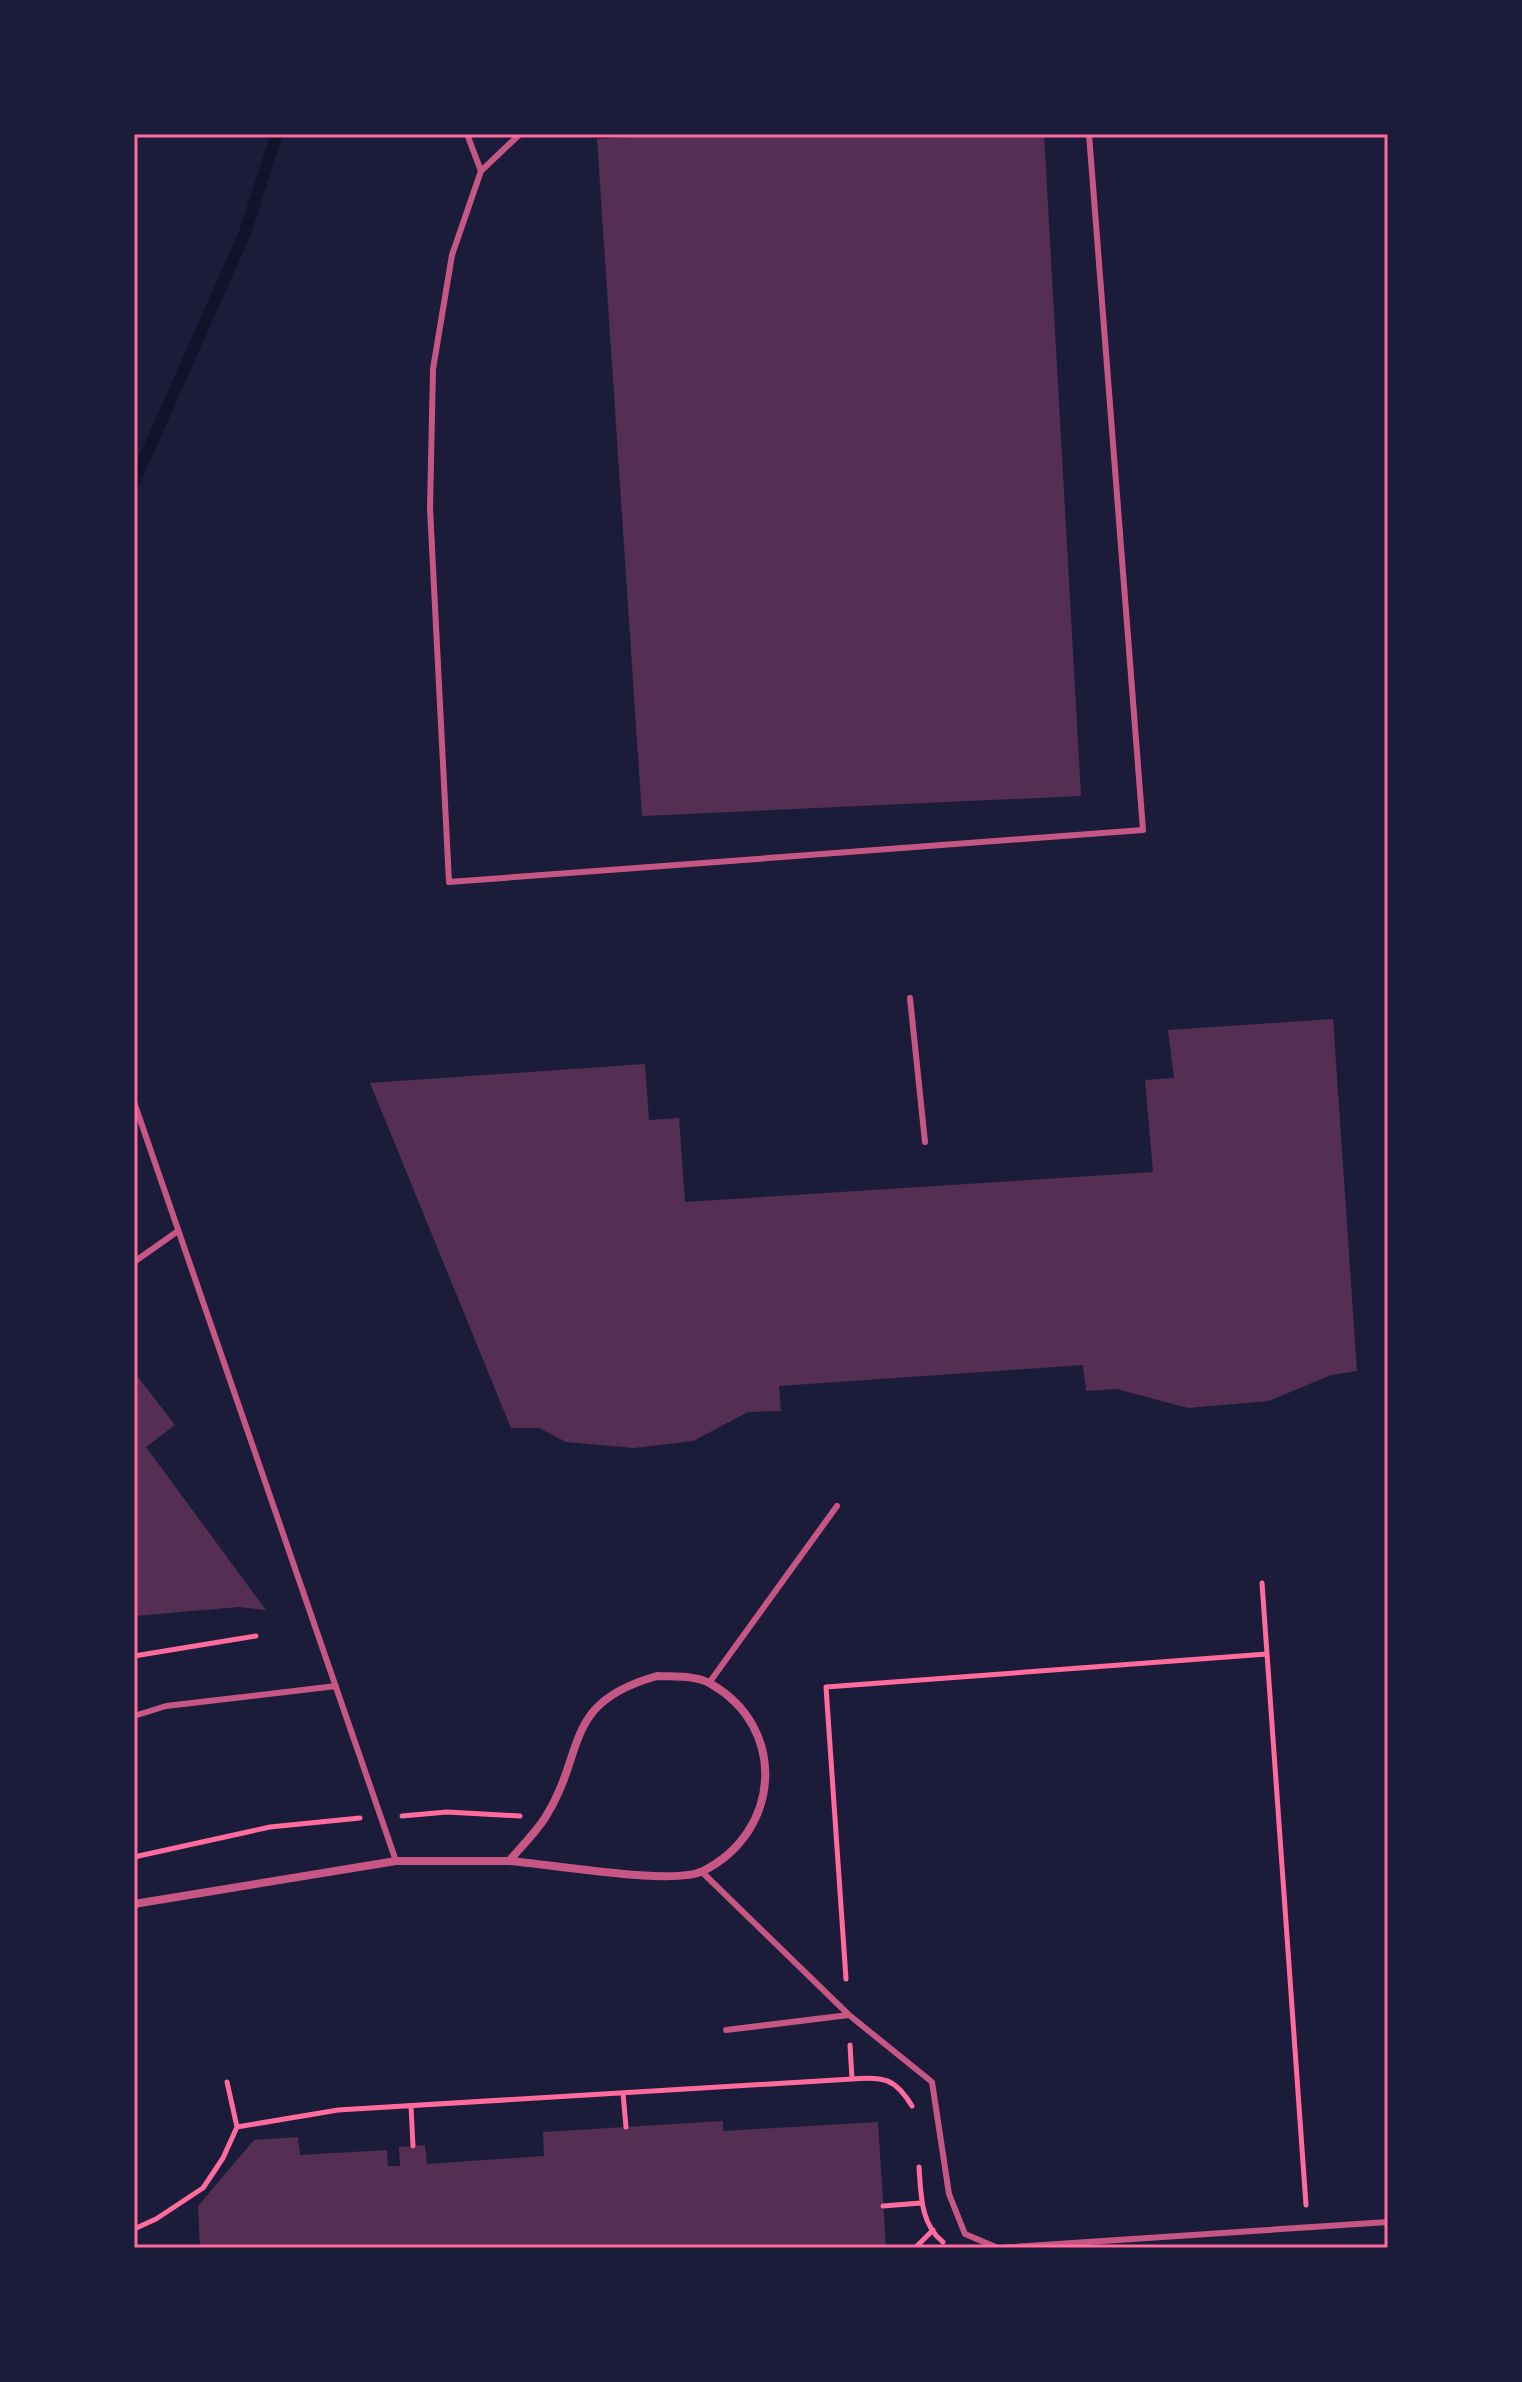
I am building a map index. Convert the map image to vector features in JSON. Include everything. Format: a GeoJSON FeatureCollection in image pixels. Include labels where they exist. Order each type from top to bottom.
{"type":"FeatureCollection","features":[{"type":"Feature","properties":{"kind":"street"},"geometry":{"type":"LineString","coordinates":[[134,1904],[396,1861],[509,1861],[661,1878],[702,1872],[745,1839],[763,1806],[766,1775],[760,1742],[741,1706],[709,1683],[657,1676],[623,1686],[593,1711],[572,1746],[564,1779],[545,1819],[509,1861]]}},
{"type":"Feature","properties":{"kind":"lane"},"geometry":{"type":"LineString","coordinates":[[467,134],[481,171]]}},
{"type":"Feature","properties":{"kind":"lane"},"geometry":{"type":"LineString","coordinates":[[520,134],[481,171],[452,255],[433,369],[430,508],[449,882],[1143,830],[1089,134]]}},
{"type":"Feature","properties":{"kind":"lane"},"geometry":{"type":"LineString","coordinates":[[910,998],[925,1142]]}},
{"type":"Feature","properties":{"kind":"lane"},"geometry":{"type":"LineString","coordinates":[[134,1102],[396,1861]]}},
{"type":"Feature","properties":{"kind":"lane"},"geometry":{"type":"LineString","coordinates":[[134,1262],[178,1231]]}},
{"type":"Feature","properties":{"kind":"lane"},"geometry":{"type":"LineString","coordinates":[[709,1683],[837,1506]]}},
{"type":"Feature","properties":{"kind":"lane"},"geometry":{"type":"LineString","coordinates":[[134,1716],[166,1706],[336,1686]]}},
{"type":"Feature","properties":{"kind":"lane"},"geometry":{"type":"LineString","coordinates":[[702,1872],[849,2015],[932,2082],[949,2194],[965,2234],[998,2248],[1388,2222]]}},
{"type":"Feature","properties":{"kind":"lane"},"geometry":{"type":"LineString","coordinates":[[726,2030],[849,2015]]}},
{"type":"Feature","properties":{"kind":"path"},"geometry":{"type":"LineString","coordinates":[[1262,1583],[1308,2227]]}},
{"type":"Feature","properties":{"kind":"path"},"geometry":{"type":"LineString","coordinates":[[134,1656],[256,1636]]}},
{"type":"Feature","properties":{"kind":"path"},"geometry":{"type":"LineString","coordinates":[[852,2079],[826,1687],[1267,1654]]}},
{"type":"Feature","properties":{"kind":"path"},"geometry":{"type":"LineString","coordinates":[[134,1857],[270,1827],[447,1812],[545,1819]]}},
{"type":"Feature","properties":{"kind":"path"},"geometry":{"type":"LineString","coordinates":[[237,2127],[338,2110],[881,2076],[892,2082],[911,2102],[915,2115]]}},
{"type":"Feature","properties":{"kind":"path"},"geometry":{"type":"LineString","coordinates":[[134,2229],[156,2219],[203,2188],[223,2158],[237,2127],[227,2082]]}},
{"type":"Feature","properties":{"kind":"path"},"geometry":{"type":"LineString","coordinates":[[623,2093],[626,2127]]}},
{"type":"Feature","properties":{"kind":"path"},"geometry":{"type":"LineString","coordinates":[[411,2106],[413,2146]]}},
{"type":"Feature","properties":{"kind":"path"},"geometry":{"type":"LineString","coordinates":[[918,2159],[921,2203],[933,2230],[951,2248]]}},
{"type":"Feature","properties":{"kind":"path"},"geometry":{"type":"LineString","coordinates":[[883,2206],[921,2203]]}},
{"type":"Feature","properties":{"kind":"path"},"geometry":{"type":"LineString","coordinates":[[915,2248],[933,2230]]}},
{"type":"Feature","properties":{"kind":"building"},"geometry":{"type":"Polygon","coordinates":[[[676,134],[1044,134],[1081,796],[642,816],[597,139],[676,134]]]}},
{"type":"Feature","properties":{"kind":"building"},"geometry":{"type":"Polygon","coordinates":[[[1333,1019],[1357,1371],[1331,1375],[1269,1401],[1188,1408],[1117,1389],[1086,1391],[1083,1365],[779,1386],[781,1411],[748,1412],[693,1441],[634,1448],[566,1442],[539,1428],[511,1428],[370,1083],[645,1064],[649,1120],[679,1118],[685,1202],[1153,1172],[1145,1080],[1174,1078],[1168,1030],[1333,1019]]]}},
{"type":"Feature","properties":{"kind":"building"},"geometry":{"type":"Polygon","coordinates":[[[134,1372],[175,1425],[146,1447],[266,1610],[239,1607],[134,1616],[134,1372]]]}},
{"type":"Feature","properties":{"kind":"building"},"geometry":{"type":"Polygon","coordinates":[[[723,2121],[723,2131],[878,2122],[886,2248],[200,2248],[198,2206],[254,2140],[298,2137],[300,2155],[387,2150],[388,2166],[400,2166],[399,2147],[425,2145],[427,2164],[544,2156],[543,2132],[723,2121]]]}},
{"type":"Feature","properties":{"kind":"waterway"},"geometry":{"type":"LineString","coordinates":[[134,482],[244,235],[277,134]]}}]}
